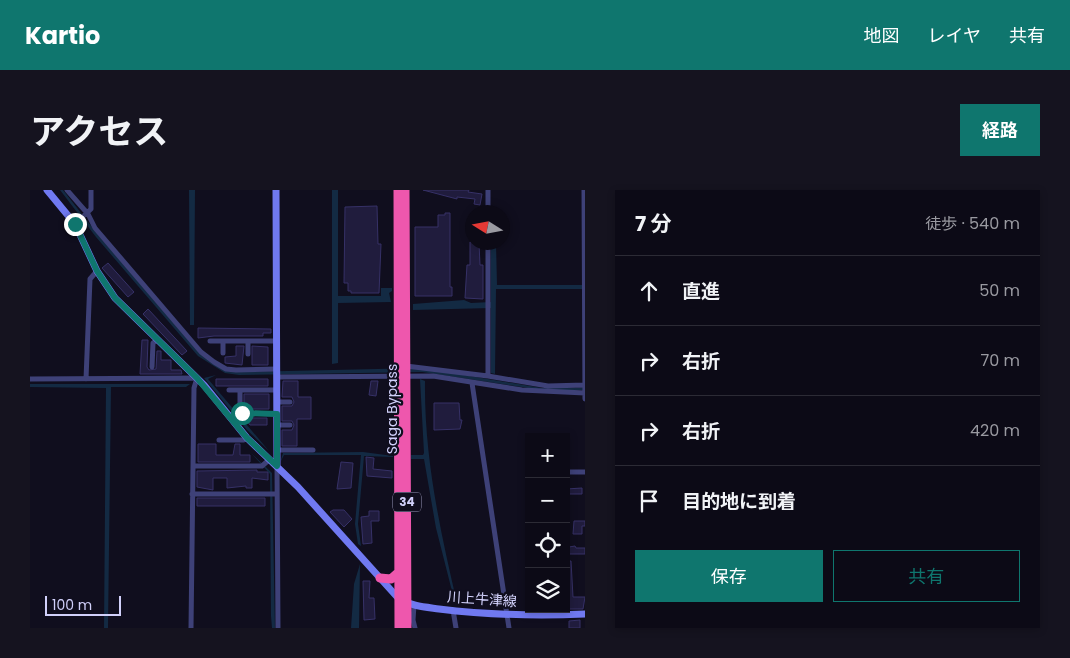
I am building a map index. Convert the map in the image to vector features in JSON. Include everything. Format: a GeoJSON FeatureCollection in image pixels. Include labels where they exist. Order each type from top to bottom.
{"type":"FeatureCollection","features":[{"type":"Feature","properties":{"kind":"highway","name":"Saga Bypass"},"geometry":{"type":"LineString","coordinates":[[398,190],[407,628]]}},
{"type":"Feature","properties":{"kind":"highway","name":"Saga Bypass"},"geometry":{"type":"LineString","coordinates":[[399,628],[407,603],[399,572],[405,190]]}},
{"type":"Feature","properties":{"kind":"highway"},"geometry":{"type":"LineString","coordinates":[[380,578],[391,580],[399,572]]}},
{"type":"Feature","properties":{"kind":"street"},"geometry":{"type":"LineString","coordinates":[[47,190],[95,228],[201,352],[226,369],[277,373],[370,375],[403,372],[488,376],[548,386],[585,385]]}},
{"type":"Feature","properties":{"kind":"street"},"geometry":{"type":"LineString","coordinates":[[67,190],[82,218],[97,271],[115,298],[197,378],[266,463]]}},
{"type":"Feature","properties":{"kind":"street"},"geometry":{"type":"LineString","coordinates":[[82,218],[91,209],[91,190]]}},
{"type":"Feature","properties":{"kind":"street"},"geometry":{"type":"LineString","coordinates":[[276,190],[278,628]]}},
{"type":"Feature","properties":{"kind":"street"},"geometry":{"type":"LineString","coordinates":[[488,190],[488,205]]}},
{"type":"Feature","properties":{"kind":"street"},"geometry":{"type":"LineString","coordinates":[[584,190],[585,399]]}},
{"type":"Feature","properties":{"kind":"street"},"geometry":{"type":"LineString","coordinates":[[488,250],[488,376]]}},
{"type":"Feature","properties":{"kind":"street"},"geometry":{"type":"LineString","coordinates":[[86,379],[90,279],[97,271]]}},
{"type":"Feature","properties":{"kind":"street"},"geometry":{"type":"LineString","coordinates":[[152,367],[153,343],[156,340]]}},
{"type":"Feature","properties":{"kind":"street"},"geometry":{"type":"LineString","coordinates":[[210,341],[277,341]]}},
{"type":"Feature","properties":{"kind":"street"},"geometry":{"type":"LineString","coordinates":[[222,353],[223,341]]}},
{"type":"Feature","properties":{"kind":"street"},"geometry":{"type":"LineString","coordinates":[[248,341],[248,354]]}},
{"type":"Feature","properties":{"kind":"street"},"geometry":{"type":"LineString","coordinates":[[403,372],[522,390],[585,393]]}},
{"type":"Feature","properties":{"kind":"street"},"geometry":{"type":"LineString","coordinates":[[30,380],[197,378]]}},
{"type":"Feature","properties":{"kind":"street"},"geometry":{"type":"LineString","coordinates":[[192,628],[194,388],[197,378]]}},
{"type":"Feature","properties":{"kind":"street"},"geometry":{"type":"LineString","coordinates":[[472,383],[510,628]]}},
{"type":"Feature","properties":{"kind":"street"},"geometry":{"type":"LineString","coordinates":[[229,390],[277,390]]}},
{"type":"Feature","properties":{"kind":"street"},"geometry":{"type":"LineString","coordinates":[[240,390],[240,411],[242,413],[277,414]]}},
{"type":"Feature","properties":{"kind":"street"},"geometry":{"type":"LineString","coordinates":[[277,402],[290,402]]}},
{"type":"Feature","properties":{"kind":"street"},"geometry":{"type":"LineString","coordinates":[[277,425],[290,425]]}},
{"type":"Feature","properties":{"kind":"street"},"geometry":{"type":"LineString","coordinates":[[219,440],[244,440],[247,438]]}},
{"type":"Feature","properties":{"kind":"street"},"geometry":{"type":"LineString","coordinates":[[277,450],[313,450]]}},
{"type":"Feature","properties":{"kind":"street"},"geometry":{"type":"LineString","coordinates":[[193,466],[266,463],[277,466],[380,578],[407,603],[415,628]]}},
{"type":"Feature","properties":{"kind":"street"},"geometry":{"type":"LineString","coordinates":[[570,472],[585,472]]}},
{"type":"Feature","properties":{"kind":"street"},"geometry":{"type":"LineString","coordinates":[[192,494],[277,494]]}},
{"type":"Feature","properties":{"kind":"street","name":"川上牛津線"},"geometry":{"type":"LineString","coordinates":[[407,603],[453,610],[508,614],[585,614]]}},
{"type":"Feature","properties":{"kind":"street"},"geometry":{"type":"LineString","coordinates":[[453,610],[456,628]]}},
{"type":"Feature","properties":{"kind":"water"},"geometry":{"type":"Polygon","coordinates":[[[60,190],[63,190],[99,236],[200,354],[213,364],[239,372],[422,368],[542,388],[585,388],[585,390],[542,390],[422,372],[239,375],[225,373],[198,356],[96,237],[60,190]]]}},
{"type":"Feature","properties":{"kind":"water"},"geometry":{"type":"Polygon","coordinates":[[[189,190],[195,190],[194,325],[190,325],[189,190]]]}},
{"type":"Feature","properties":{"kind":"water"},"geometry":{"type":"Polygon","coordinates":[[[332,190],[338,190],[338,296],[381,296],[381,288],[392,288],[392,291],[389,293],[391,302],[338,303],[338,363],[332,364],[332,190]]]}},
{"type":"Feature","properties":{"kind":"water"},"geometry":{"type":"Polygon","coordinates":[[[491,250],[496,250],[497,285],[585,285],[585,289],[496,289],[495,374],[491,373],[491,308],[413,310],[413,304],[464,300],[471,303],[491,302],[491,250]]]}},
{"type":"Feature","properties":{"kind":"water"},"geometry":{"type":"Polygon","coordinates":[[[216,375],[208,379],[269,451],[247,430],[204,378],[216,375]]]}},
{"type":"Feature","properties":{"kind":"water"},"geometry":{"type":"Polygon","coordinates":[[[420,379],[425,381],[427,437],[434,493],[457,603],[455,603],[436,528],[424,459],[411,459],[411,455],[423,455],[424,453],[420,379]]]}},
{"type":"Feature","properties":{"kind":"water"},"geometry":{"type":"Polygon","coordinates":[[[30,384],[190,384],[186,387],[111,387],[108,628],[104,628],[106,388],[30,387],[30,384]]]}},
{"type":"Feature","properties":{"kind":"water"},"geometry":{"type":"Polygon","coordinates":[[[363,452],[393,457],[364,456],[358,524],[361,546],[358,544],[355,524],[361,455],[284,455],[280,463],[283,453],[363,452]]]}},
{"type":"Feature","properties":{"kind":"water"},"geometry":{"type":"Polygon","coordinates":[[[251,453],[272,473],[275,628],[272,628],[271,616],[270,474],[251,453]]]}},
{"type":"Feature","properties":{"kind":"water"},"geometry":{"type":"Polygon","coordinates":[[[360,564],[359,628],[351,628],[354,584],[360,564]]]}},
{"type":"Feature","properties":{"kind":"building"},"geometry":{"type":"Polygon","coordinates":[[[423,190],[469,190],[468,192],[482,194],[480,205],[474,204],[475,199],[457,197],[457,199],[423,190]]]}},
{"type":"Feature","properties":{"kind":"building"},"geometry":{"type":"Polygon","coordinates":[[[377,206],[378,244],[381,244],[379,293],[351,293],[351,291],[348,291],[348,283],[344,283],[345,207],[377,206]]]}},
{"type":"Feature","properties":{"kind":"building"},"geometry":{"type":"Polygon","coordinates":[[[445,213],[450,213],[450,287],[452,287],[452,296],[415,296],[415,227],[438,227],[438,215],[445,215],[445,213]]]}},
{"type":"Feature","properties":{"kind":"building"},"geometry":{"type":"Polygon","coordinates":[[[470,250],[479,250],[480,265],[483,265],[483,299],[465,298],[467,265],[470,265],[470,250]]]}},
{"type":"Feature","properties":{"kind":"building"},"geometry":{"type":"Polygon","coordinates":[[[108,263],[134,292],[128,297],[102,268],[108,263]]]}},
{"type":"Feature","properties":{"kind":"building"},"geometry":{"type":"Polygon","coordinates":[[[148,309],[187,351],[182,355],[143,314],[148,309]]]}},
{"type":"Feature","properties":{"kind":"building"},"geometry":{"type":"Polygon","coordinates":[[[198,328],[271,329],[271,333],[263,333],[263,336],[214,336],[198,338],[198,328]]]}},
{"type":"Feature","properties":{"kind":"building"},"geometry":{"type":"Polygon","coordinates":[[[142,340],[148,340],[147,367],[149,370],[156,369],[157,351],[161,351],[161,360],[171,360],[171,370],[181,370],[182,374],[140,374],[142,340]]]}},
{"type":"Feature","properties":{"kind":"building"},"geometry":{"type":"Polygon","coordinates":[[[236,346],[244,346],[242,365],[225,363],[225,357],[236,356],[236,346]]]}},
{"type":"Feature","properties":{"kind":"building"},"geometry":{"type":"Polygon","coordinates":[[[252,346],[268,347],[268,365],[252,365],[252,346]]]}},
{"type":"Feature","properties":{"kind":"building"},"geometry":{"type":"Polygon","coordinates":[[[216,379],[268,379],[268,386],[216,386],[216,379]]]}},
{"type":"Feature","properties":{"kind":"building"},"geometry":{"type":"Polygon","coordinates":[[[283,381],[298,381],[298,397],[311,397],[311,419],[297,419],[297,446],[282,446],[282,430],[292,430],[294,425],[292,421],[282,421],[282,406],[292,406],[294,402],[292,397],[282,397],[283,381]]]}},
{"type":"Feature","properties":{"kind":"building"},"geometry":{"type":"Polygon","coordinates":[[[371,381],[378,381],[376,396],[369,395],[371,381]]]}},
{"type":"Feature","properties":{"kind":"building"},"geometry":{"type":"Polygon","coordinates":[[[244,394],[269,394],[269,409],[244,409],[244,394]]]}},
{"type":"Feature","properties":{"kind":"building"},"geometry":{"type":"Polygon","coordinates":[[[434,403],[459,403],[460,420],[462,420],[460,429],[434,430],[434,403]]]}},
{"type":"Feature","properties":{"kind":"building"},"geometry":{"type":"Polygon","coordinates":[[[245,418],[267,418],[267,425],[250,425],[245,418]]]}},
{"type":"Feature","properties":{"kind":"building"},"geometry":{"type":"Polygon","coordinates":[[[198,444],[216,444],[216,455],[233,455],[235,444],[240,444],[240,455],[250,455],[250,462],[198,462],[198,444]]]}},
{"type":"Feature","properties":{"kind":"building"},"geometry":{"type":"Polygon","coordinates":[[[366,457],[374,458],[373,469],[392,471],[392,478],[367,476],[366,457]]]}},
{"type":"Feature","properties":{"kind":"building"},"geometry":{"type":"Polygon","coordinates":[[[341,462],[353,463],[351,488],[337,489],[341,462]]]}},
{"type":"Feature","properties":{"kind":"building"},"geometry":{"type":"Polygon","coordinates":[[[257,470],[257,472],[268,472],[268,480],[252,478],[252,488],[246,488],[246,486],[227,488],[227,478],[213,478],[213,490],[197,487],[197,471],[257,470]]]}},
{"type":"Feature","properties":{"kind":"building"},"geometry":{"type":"Polygon","coordinates":[[[582,488],[582,494],[570,494],[570,489],[582,488]]]}},
{"type":"Feature","properties":{"kind":"building"},"geometry":{"type":"Polygon","coordinates":[[[197,498],[265,498],[265,506],[197,506],[197,498]]]}},
{"type":"Feature","properties":{"kind":"building"},"geometry":{"type":"Polygon","coordinates":[[[333,510],[344,510],[352,519],[344,527],[330,512],[333,510]]]}},
{"type":"Feature","properties":{"kind":"building"},"geometry":{"type":"Polygon","coordinates":[[[369,511],[379,511],[379,521],[371,521],[372,543],[363,544],[361,517],[369,516],[369,511]]]}},
{"type":"Feature","properties":{"kind":"building"},"geometry":{"type":"Polygon","coordinates":[[[574,521],[585,521],[585,526],[582,526],[582,534],[573,534],[574,521]]]}},
{"type":"Feature","properties":{"kind":"building"},"geometry":{"type":"Polygon","coordinates":[[[570,547],[585,548],[585,554],[570,554],[570,547]]]}},
{"type":"Feature","properties":{"kind":"building"},"geometry":{"type":"Polygon","coordinates":[[[570,561],[573,597],[585,597],[583,609],[570,609],[570,561]]]}},
{"type":"Feature","properties":{"kind":"building"},"geometry":{"type":"Polygon","coordinates":[[[363,581],[370,581],[369,598],[374,598],[375,619],[364,620],[363,581]]]}},
{"type":"Feature","properties":{"kind":"building"},"geometry":{"type":"Polygon","coordinates":[[[580,620],[580,628],[569,628],[569,621],[580,620]]]}},
{"type":"Feature","properties":{"kind":"route"},"geometry":{"type":"LineString","coordinates":[[75,224],[97,271],[115,298],[130,315],[204,385],[234,424],[277,466],[277,414],[242,413]]}}]}
